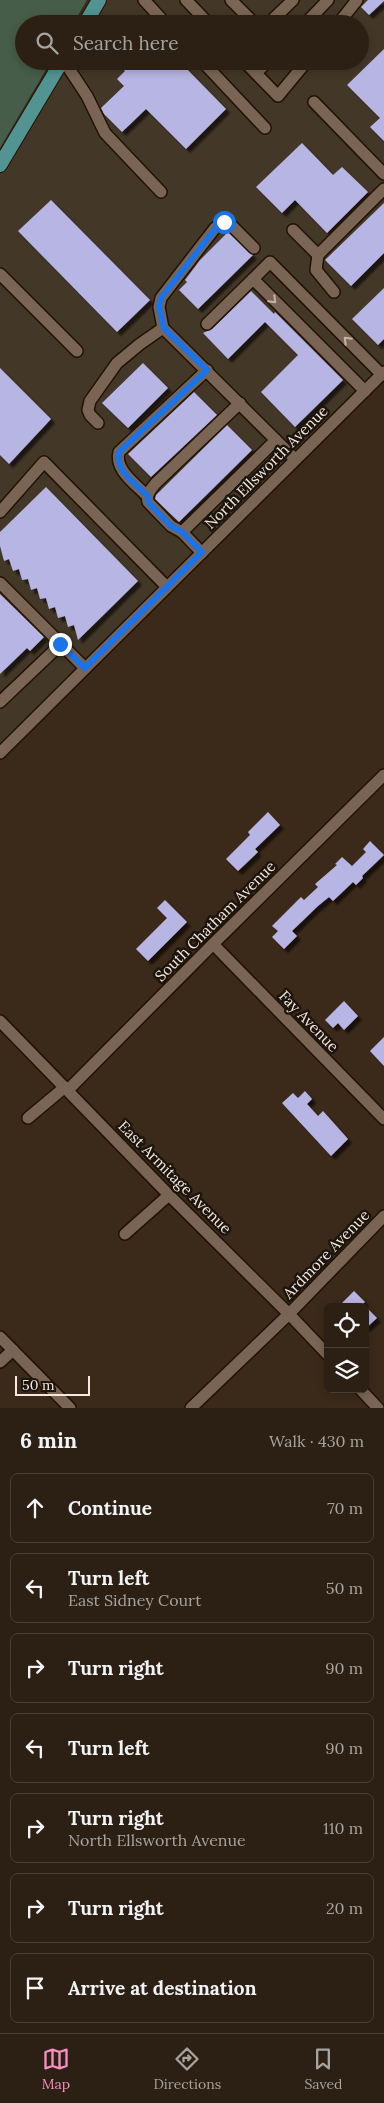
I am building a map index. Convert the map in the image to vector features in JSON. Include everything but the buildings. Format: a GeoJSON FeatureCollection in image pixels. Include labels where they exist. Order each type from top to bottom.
{"type":"FeatureCollection","features":[{"type":"Feature","properties":{"kind":"main road"},"geometry":{"type":"LineString","coordinates":[[90,15],[99,0]]}},
{"type":"Feature","properties":{"kind":"main road"},"geometry":{"type":"LineString","coordinates":[[0,165],[58,70]]}},
{"type":"Feature","properties":{"kind":"street"},"geometry":{"type":"LineString","coordinates":[[144,0],[158,15]]}},
{"type":"Feature","properties":{"kind":"street"},"geometry":{"type":"LineString","coordinates":[[186,0],[200,15]]}},
{"type":"Feature","properties":{"kind":"street"},"geometry":{"type":"LineString","coordinates":[[231,0],[246,15]]}},
{"type":"Feature","properties":{"kind":"street"},"geometry":{"type":"LineString","coordinates":[[277,15],[293,0]]}},
{"type":"Feature","properties":{"kind":"street"},"geometry":{"type":"LineString","coordinates":[[314,15],[328,0]]}},
{"type":"Feature","properties":{"kind":"street"},"geometry":{"type":"LineString","coordinates":[[345,15],[357,0]]}},
{"type":"Feature","properties":{"kind":"street"},"geometry":{"type":"LineString","coordinates":[[69,70],[87,96],[106,133],[161,192]]}},
{"type":"Feature","properties":{"kind":"street"},"geometry":{"type":"LineString","coordinates":[[210,70],[265,128]]}},
{"type":"Feature","properties":{"kind":"street"},"geometry":{"type":"LineString","coordinates":[[253,70],[278,96],[300,70]]}},
{"type":"Feature","properties":{"kind":"street"},"geometry":{"type":"LineString","coordinates":[[256,73],[259,70]]}},
{"type":"Feature","properties":{"kind":"street"},"geometry":{"type":"LineString","coordinates":[[314,102],[384,174]]}},
{"type":"Feature","properties":{"kind":"street"},"geometry":{"type":"LineString","coordinates":[[334,292],[316,270],[318,255],[384,189]]}},
{"type":"Feature","properties":{"kind":"street"},"geometry":{"type":"LineString","coordinates":[[254,248],[228,222],[224,222],[216,228],[161,298],[159,307],[164,328],[295,459]]}},
{"type":"Feature","properties":{"kind":"street"},"geometry":{"type":"LineString","coordinates":[[293,230],[318,255]]}},
{"type":"Feature","properties":{"kind":"street"},"geometry":{"type":"LineString","coordinates":[[207,324],[270,262],[383,373]]}},
{"type":"Feature","properties":{"kind":"street"},"geometry":{"type":"LineString","coordinates":[[0,274],[77,351]]}},
{"type":"Feature","properties":{"kind":"street"},"geometry":{"type":"LineString","coordinates":[[253,279],[365,391]]}},
{"type":"Feature","properties":{"kind":"street"},"geometry":{"type":"LineString","coordinates":[[98,423],[88,410],[90,401],[117,363],[140,344],[164,328]]}},
{"type":"Feature","properties":{"kind":"street"},"geometry":{"type":"LineString","coordinates":[[148,496],[121,468],[117,458],[119,452],[207,370]]}},
{"type":"Feature","properties":{"kind":"street","name":"North Ellsworth Avenue"},"geometry":{"type":"LineString","coordinates":[[0,753],[383,373]]}},
{"type":"Feature","properties":{"kind":"street"},"geometry":{"type":"LineString","coordinates":[[202,552],[182,532],[171,526],[148,502],[148,496],[156,483],[240,403]]}},
{"type":"Feature","properties":{"kind":"street"},"geometry":{"type":"LineString","coordinates":[[182,532],[276,440]]}},
{"type":"Feature","properties":{"kind":"street"},"geometry":{"type":"LineString","coordinates":[[0,512],[44,462],[168,586]]}},
{"type":"Feature","properties":{"kind":"street"},"geometry":{"type":"LineString","coordinates":[[0,583],[85,668]]}},
{"type":"Feature","properties":{"kind":"street"},"geometry":{"type":"LineString","coordinates":[[0,702],[60,644]]}},
{"type":"Feature","properties":{"kind":"street","name":"South Chatham Avenue"},"geometry":{"type":"LineString","coordinates":[[28,1118],[66,1088],[384,775]]}},
{"type":"Feature","properties":{"kind":"street","name":"Fay Avenue"},"geometry":{"type":"LineString","coordinates":[[212,944],[384,1119]]}},
{"type":"Feature","properties":{"kind":"street","name":"East Armitage Avenue"},"geometry":{"type":"LineString","coordinates":[[0,1021],[324,1351]]}},
{"type":"Feature","properties":{"kind":"street"},"geometry":{"type":"LineString","coordinates":[[125,1234],[169,1195]]}},
{"type":"Feature","properties":{"kind":"street","name":"Ardmore Avenue"},"geometry":{"type":"LineString","coordinates":[[190,1408],[289,1314],[384,1216]]}},
{"type":"Feature","properties":{"kind":"street"},"geometry":{"type":"LineString","coordinates":[[0,1337],[70,1408]]}},
{"type":"Feature","properties":{"kind":"street"},"geometry":{"type":"LineString","coordinates":[[0,1362],[12,1350]]}},
{"type":"Feature","properties":{"kind":"street"},"geometry":{"type":"LineString","coordinates":[[364,1393],[378,1408]]}},
{"type":"Feature","properties":{"kind":"shaded area"},"geometry":{"type":"Polygon","coordinates":[[[105,0],[384,0],[384,367],[0,746],[0,168],[61,70],[369,70],[369,15],[96,15],[105,0]]]}},
{"type":"Feature","properties":{"kind":"green space"},"geometry":{"type":"Polygon","coordinates":[[[0,0],[87,0],[78,15],[15,15],[15,70],[46,70],[0,148],[0,0]]]}},
{"type":"Feature","properties":{"kind":"route"},"geometry":{"type":"LineString","coordinates":[[60,644],[85,668],[202,552],[182,532],[171,526],[148,502],[148,496],[121,468],[117,458],[119,452],[207,370],[164,328],[159,307],[161,298],[216,228],[224,222]]}}]}
